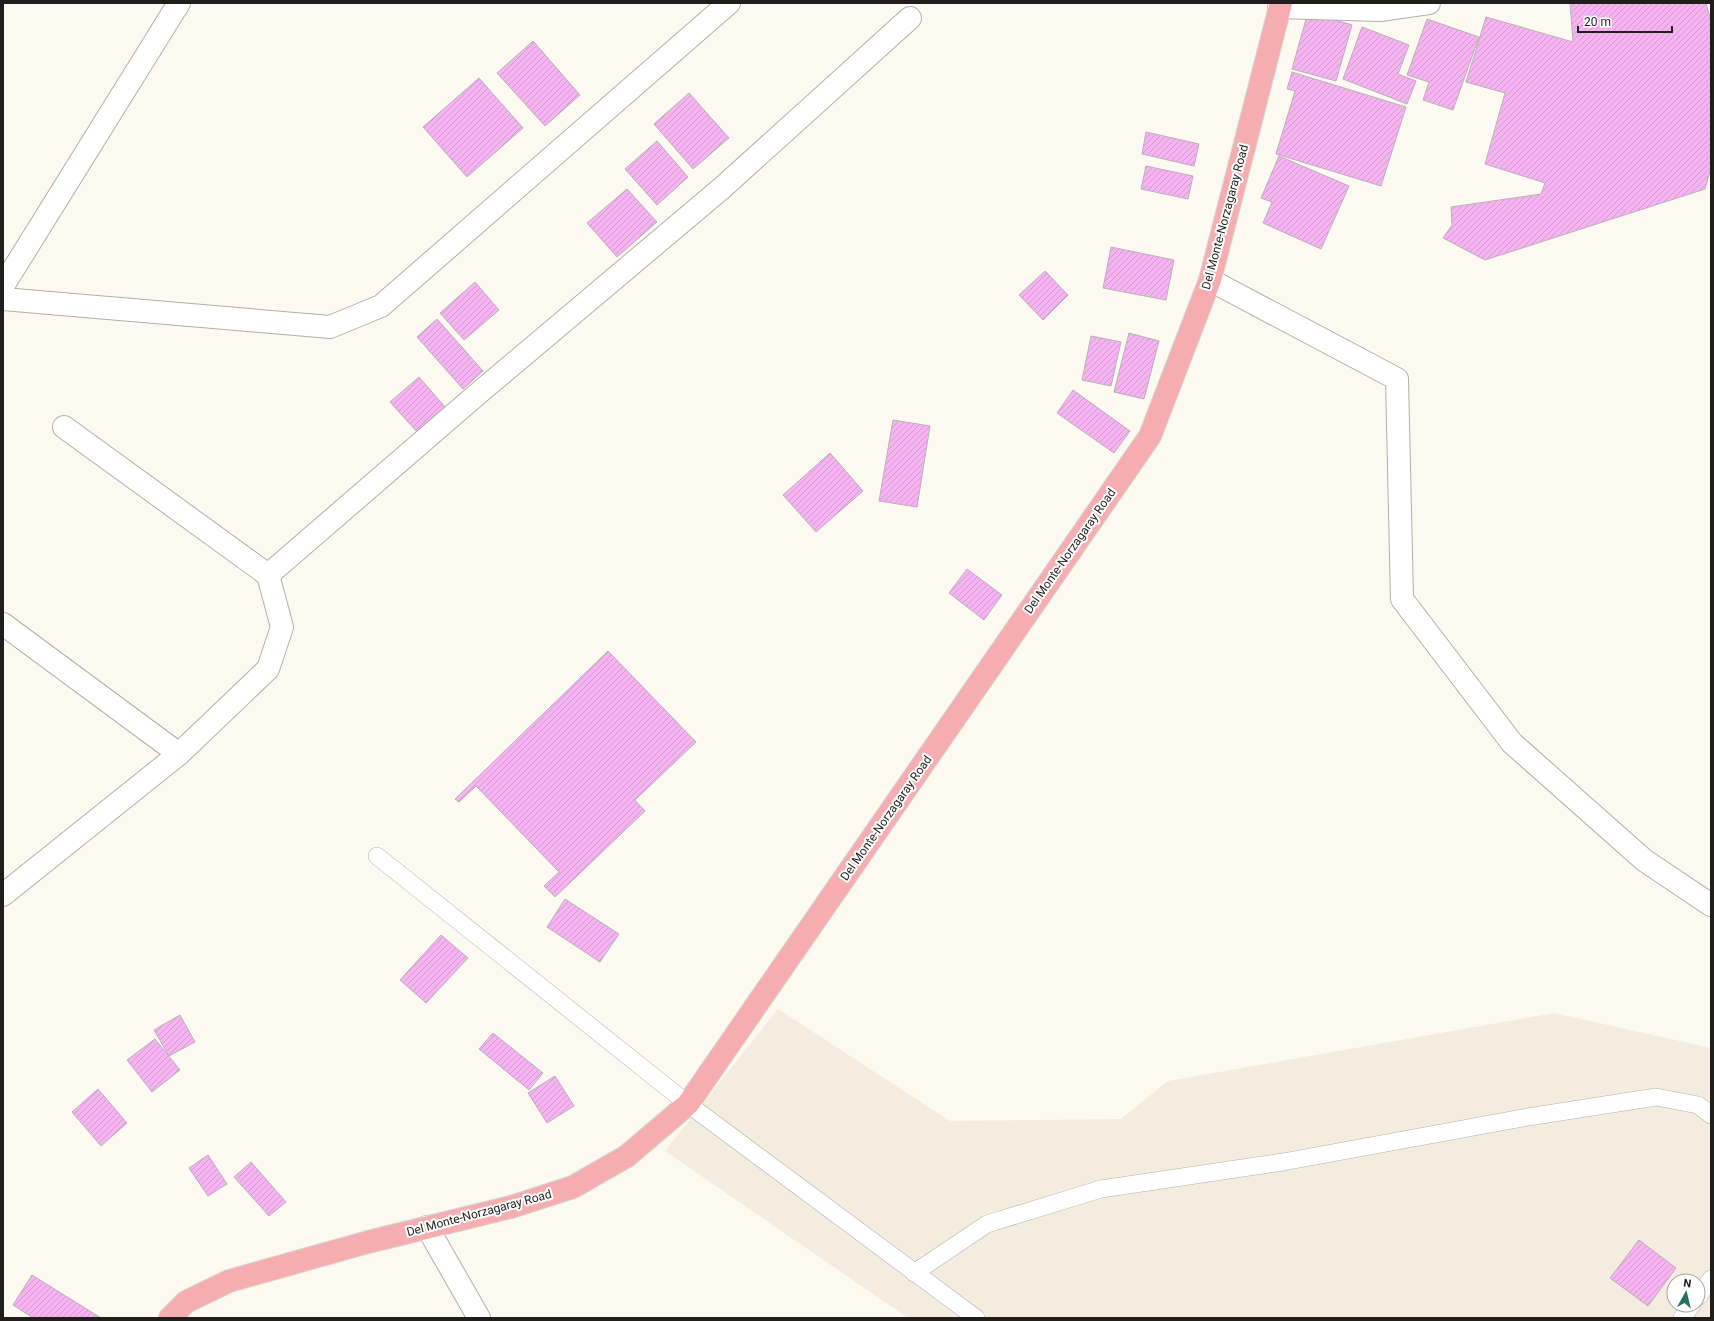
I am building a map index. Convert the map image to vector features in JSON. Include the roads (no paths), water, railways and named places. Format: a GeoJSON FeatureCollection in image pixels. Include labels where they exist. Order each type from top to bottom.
{"type":"FeatureCollection","features":[{"type":"Feature","properties":{"kind":"main road","name":"Del Monte-Norzagaray Road"},"geometry":{"type":"LineString","coordinates":[[170,1318],[186,1302],[228,1281],[368,1242],[511,1207],[573,1187],[627,1156],[688,1104],[1150,436],[1210,280],[1280,5]]}},
{"type":"Feature","properties":{"kind":"street"},"geometry":{"type":"LineString","coordinates":[[3,286],[179,3]]}},
{"type":"Feature","properties":{"kind":"street"},"geometry":{"type":"LineString","coordinates":[[3,299],[330,327],[381,306],[729,3]]}},
{"type":"Feature","properties":{"kind":"street"},"geometry":{"type":"LineString","coordinates":[[1280,5],[1380,10],[1429,3]]}},
{"type":"Feature","properties":{"kind":"street"},"geometry":{"type":"LineString","coordinates":[[268,575],[468,402],[722,188],[910,18]]}},
{"type":"Feature","properties":{"kind":"street"},"geometry":{"type":"LineString","coordinates":[[1210,280],[1397,379],[1402,599],[1512,743],[1644,860],[1711,905]]}},
{"type":"Feature","properties":{"kind":"street"},"geometry":{"type":"LineString","coordinates":[[3,894],[179,754],[268,668],[282,626],[268,575],[64,427]]}},
{"type":"Feature","properties":{"kind":"street"},"geometry":{"type":"LineString","coordinates":[[3,624],[179,754]]}},
{"type":"Feature","properties":{"kind":"street"},"geometry":{"type":"LineString","coordinates":[[427,1227],[479,1318]]}},
{"type":"Feature","properties":{"kind":"lane"},"geometry":{"type":"LineString","coordinates":[[377,856],[688,1104],[976,1318]]}},
{"type":"Feature","properties":{"kind":"lane"},"geometry":{"type":"LineString","coordinates":[[914,1273],[987,1224],[1101,1189],[1283,1162],[1528,1117],[1656,1097],[1698,1105],[1711,1115]]}}]}
